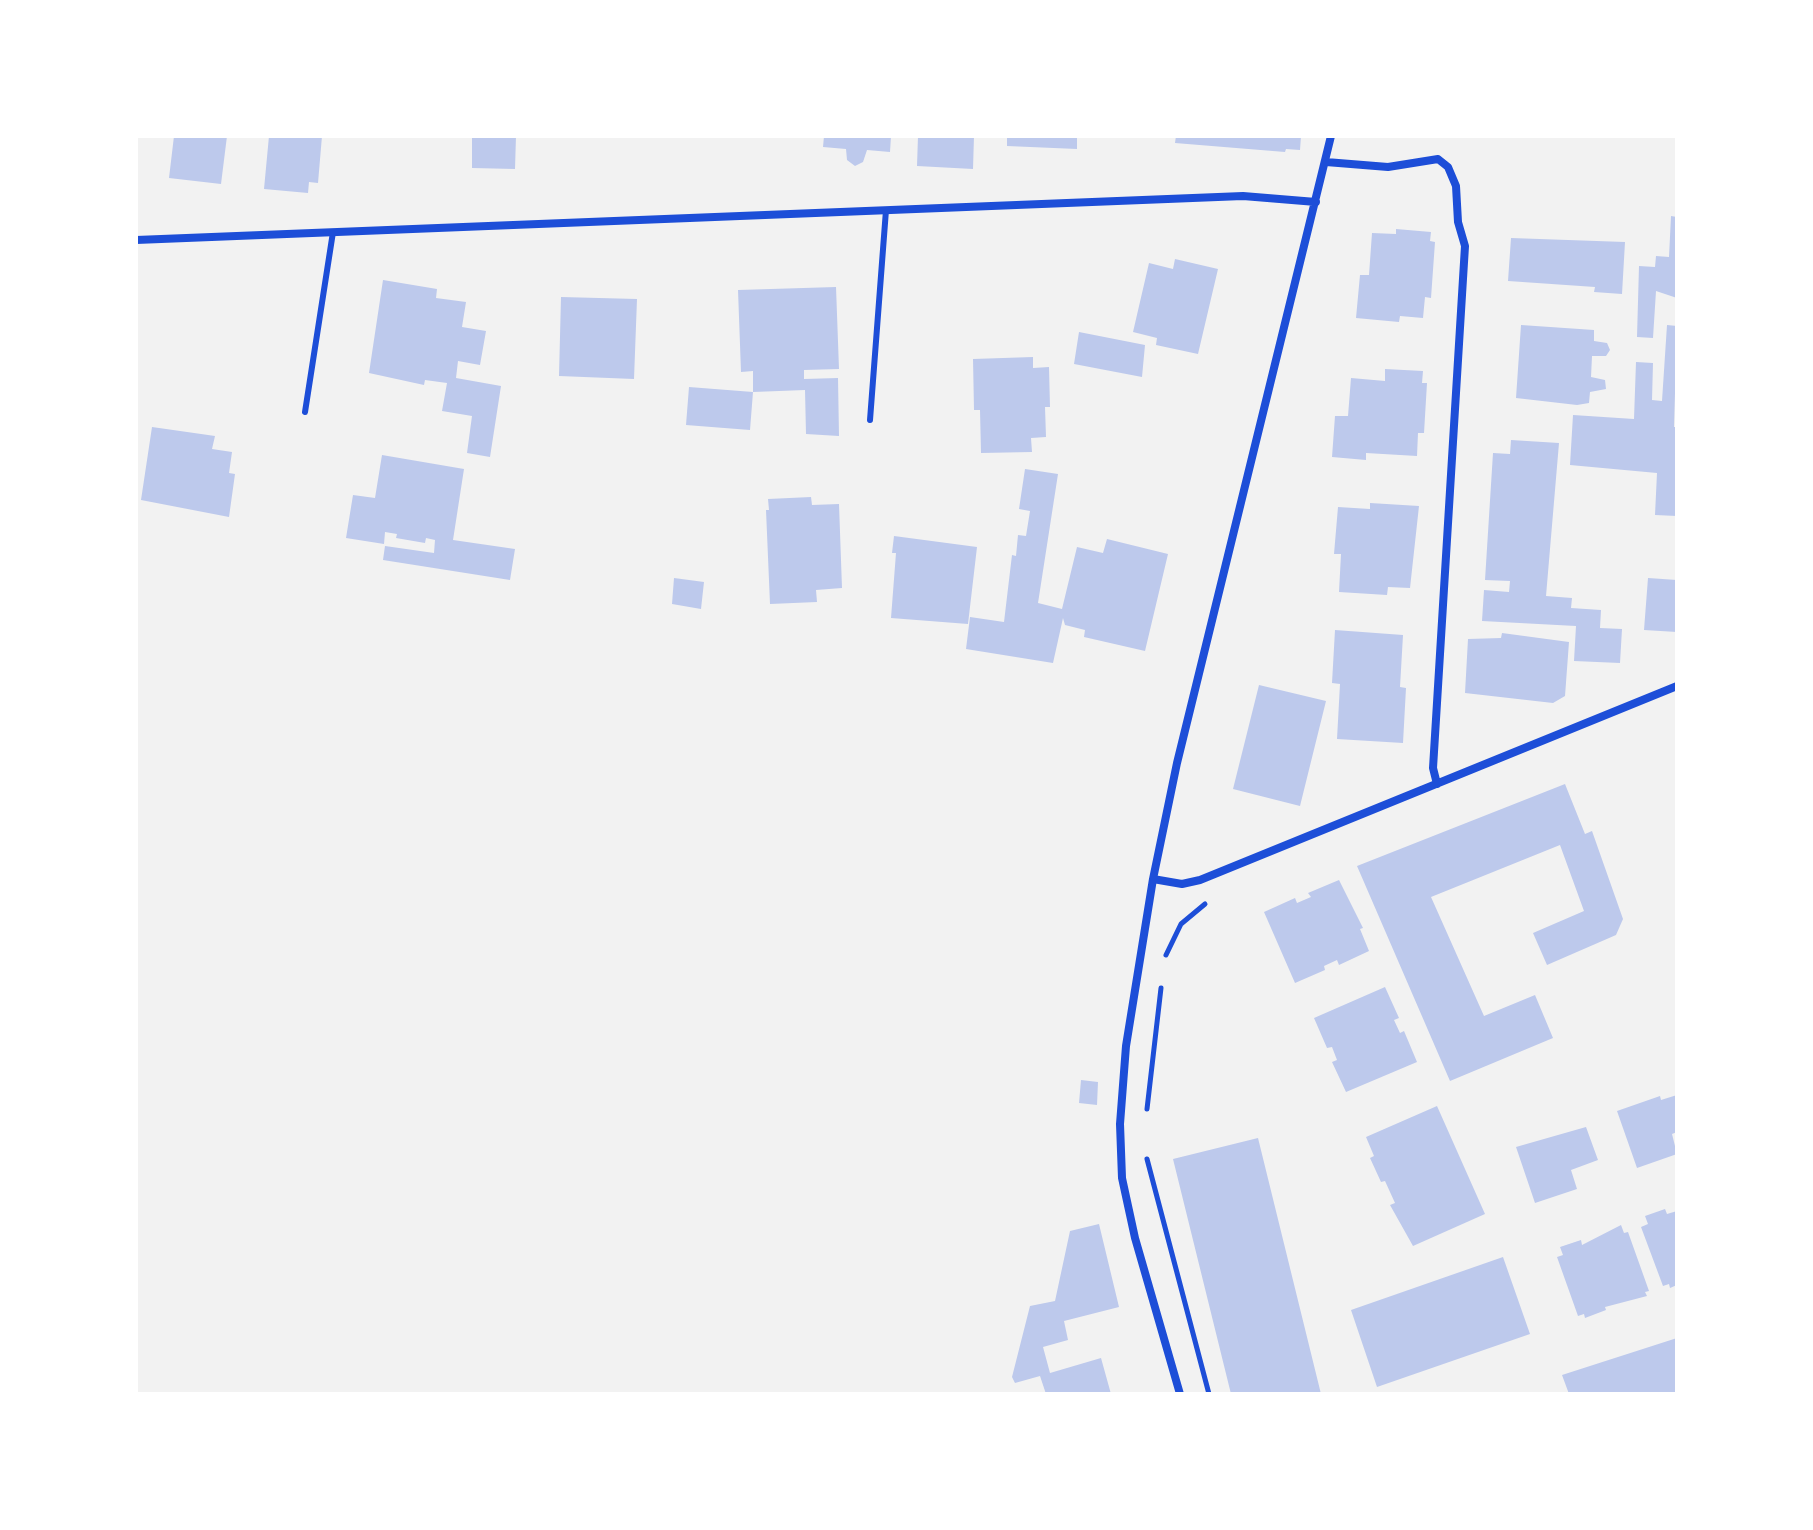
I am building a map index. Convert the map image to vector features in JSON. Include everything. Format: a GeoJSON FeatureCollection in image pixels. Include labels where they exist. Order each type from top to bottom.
{"type":"FeatureCollection","features":[{"type":"Feature","properties":{"kind":"street"},"geometry":{"type":"LineString","coordinates":[[1180,1394],[1127,1205],[1120,1152],[1126,1046],[1153,879],[1229,545],[1331,136]]}},
{"type":"Feature","properties":{"kind":"street"},"geometry":{"type":"LineString","coordinates":[[1326,162],[1388,167],[1438,159],[1448,167],[1456,186],[1458,222],[1465,246],[1433,768],[1437,784]]}},
{"type":"Feature","properties":{"kind":"street"},"geometry":{"type":"LineString","coordinates":[[136,240],[1258,196],[1316,202]]}},
{"type":"Feature","properties":{"kind":"street"},"geometry":{"type":"LineString","coordinates":[[1153,879],[1193,883],[1677,686]]}},
{"type":"Feature","properties":{"kind":"lane"},"geometry":{"type":"LineString","coordinates":[[870,420],[886,210]]}},
{"type":"Feature","properties":{"kind":"lane"},"geometry":{"type":"LineString","coordinates":[[305,412],[333,232]]}},
{"type":"Feature","properties":{"kind":"path"},"geometry":{"type":"LineString","coordinates":[[1165,960],[1181,924],[1210,901]]}},
{"type":"Feature","properties":{"kind":"path"},"geometry":{"type":"LineString","coordinates":[[1146,1116],[1162,983]]}},
{"type":"Feature","properties":{"kind":"path"},"geometry":{"type":"LineString","coordinates":[[1146,1149],[1149,1177],[1209,1394]]}},
{"type":"Feature","properties":{"kind":"building"},"geometry":{"type":"Polygon","coordinates":[[[174,136],[227,136],[221,184],[169,178],[174,136]]]}},
{"type":"Feature","properties":{"kind":"building"},"geometry":{"type":"Polygon","coordinates":[[[269,136],[322,136],[318,183],[309,182],[308,193],[264,189],[269,136]]]}},
{"type":"Feature","properties":{"kind":"building"},"geometry":{"type":"Polygon","coordinates":[[[472,136],[516,136],[515,169],[472,168],[472,136]]]}},
{"type":"Feature","properties":{"kind":"building"},"geometry":{"type":"Polygon","coordinates":[[[824,136],[891,136],[890,152],[867,150],[863,162],[855,166],[847,160],[846,149],[823,147],[824,136]]]}},
{"type":"Feature","properties":{"kind":"building"},"geometry":{"type":"Polygon","coordinates":[[[918,136],[974,136],[973,169],[917,166],[918,136]]]}},
{"type":"Feature","properties":{"kind":"building"},"geometry":{"type":"Polygon","coordinates":[[[1007,136],[1077,136],[1077,149],[1007,146],[1007,136]]]}},
{"type":"Feature","properties":{"kind":"building"},"geometry":{"type":"Polygon","coordinates":[[[1176,136],[1301,136],[1300,150],[1286,149],[1285,152],[1175,143],[1176,136]]]}},
{"type":"Feature","properties":{"kind":"building"},"geometry":{"type":"Polygon","coordinates":[[[1671,216],[1677,217],[1677,298],[1656,291],[1653,338],[1637,337],[1639,266],[1655,267],[1656,256],[1669,257],[1671,216]]]}},
{"type":"Feature","properties":{"kind":"building"},"geometry":{"type":"Polygon","coordinates":[[[1396,229],[1431,232],[1430,241],[1435,242],[1431,298],[1425,297],[1423,318],[1400,316],[1399,322],[1356,318],[1360,275],[1369,275],[1372,233],[1396,234],[1396,229]]]}},
{"type":"Feature","properties":{"kind":"building"},"geometry":{"type":"Polygon","coordinates":[[[1511,238],[1625,242],[1622,294],[1594,292],[1595,287],[1508,281],[1511,238]]]}},
{"type":"Feature","properties":{"kind":"building"},"geometry":{"type":"Polygon","coordinates":[[[1175,259],[1218,269],[1198,354],[1156,345],[1157,338],[1133,332],[1149,263],[1173,269],[1175,259]]]}},
{"type":"Feature","properties":{"kind":"building"},"geometry":{"type":"Polygon","coordinates":[[[383,280],[437,289],[436,298],[466,302],[462,327],[486,331],[480,365],[458,361],[456,378],[501,386],[490,457],[467,453],[472,416],[442,411],[447,383],[425,380],[424,385],[369,373],[383,280]]]}},
{"type":"Feature","properties":{"kind":"building"},"geometry":{"type":"Polygon","coordinates":[[[836,287],[839,369],[804,370],[804,379],[838,378],[839,436],[806,434],[805,390],[753,392],[753,371],[741,372],[738,290],[836,287]]]}},
{"type":"Feature","properties":{"kind":"building"},"geometry":{"type":"Polygon","coordinates":[[[561,297],[637,299],[634,379],[559,376],[561,297]]]}},
{"type":"Feature","properties":{"kind":"building"},"geometry":{"type":"Polygon","coordinates":[[[1521,325],[1594,330],[1594,341],[1607,343],[1610,350],[1606,356],[1592,356],[1591,377],[1605,380],[1606,389],[1590,392],[1589,403],[1577,405],[1516,398],[1521,325]]]}},
{"type":"Feature","properties":{"kind":"building"},"geometry":{"type":"Polygon","coordinates":[[[1667,325],[1677,326],[1674,427],[1677,427],[1677,516],[1655,515],[1657,473],[1570,465],[1573,415],[1634,419],[1636,362],[1653,363],[1652,400],[1662,401],[1667,325]]]}},
{"type":"Feature","properties":{"kind":"building"},"geometry":{"type":"Polygon","coordinates":[[[1079,332],[1145,345],[1142,377],[1074,364],[1079,332]]]}},
{"type":"Feature","properties":{"kind":"building"},"geometry":{"type":"Polygon","coordinates":[[[1033,357],[1033,368],[1049,367],[1050,407],[1045,407],[1046,437],[1031,438],[1032,452],[981,453],[980,410],[974,410],[973,359],[1033,357]]]}},
{"type":"Feature","properties":{"kind":"building"},"geometry":{"type":"Polygon","coordinates":[[[1385,369],[1423,371],[1422,383],[1427,383],[1424,433],[1418,433],[1417,456],[1366,453],[1366,460],[1332,457],[1335,416],[1348,416],[1351,378],[1385,381],[1385,369]]]}},
{"type":"Feature","properties":{"kind":"building"},"geometry":{"type":"Polygon","coordinates":[[[689,387],[753,392],[750,430],[686,425],[689,387]]]}},
{"type":"Feature","properties":{"kind":"building"},"geometry":{"type":"Polygon","coordinates":[[[152,427],[215,436],[212,449],[232,452],[229,473],[235,474],[229,517],[141,500],[152,427]]]}},
{"type":"Feature","properties":{"kind":"building"},"geometry":{"type":"Polygon","coordinates":[[[1511,440],[1559,443],[1546,596],[1572,598],[1571,608],[1601,610],[1600,628],[1622,629],[1620,663],[1574,661],[1576,626],[1482,621],[1484,590],[1509,592],[1510,581],[1485,580],[1493,453],[1510,454],[1511,440]]]}},
{"type":"Feature","properties":{"kind":"building"},"geometry":{"type":"Polygon","coordinates":[[[382,455],[464,469],[453,540],[515,549],[510,580],[383,560],[385,546],[434,553],[435,540],[426,538],[425,543],[396,538],[397,534],[385,532],[384,544],[346,538],[353,495],[375,498],[382,455]]]}},
{"type":"Feature","properties":{"kind":"building"},"geometry":{"type":"Polygon","coordinates":[[[1025,469],[1058,474],[1038,603],[1062,609],[1077,547],[1103,553],[1107,539],[1168,554],[1145,651],[1084,637],[1085,630],[1065,625],[1063,618],[1053,663],[966,649],[970,617],[1004,622],[1012,555],[1016,556],[1018,535],[1026,536],[1030,511],[1019,509],[1025,469]]]}},
{"type":"Feature","properties":{"kind":"building"},"geometry":{"type":"Polygon","coordinates":[[[811,497],[812,505],[839,504],[842,588],[816,590],[817,602],[770,604],[768,499],[811,497]]]}},
{"type":"Feature","properties":{"kind":"building"},"geometry":{"type":"Polygon","coordinates":[[[1370,503],[1419,506],[1410,588],[1388,587],[1387,595],[1339,592],[1341,554],[1334,554],[1338,507],[1370,509],[1370,503]]]}},
{"type":"Feature","properties":{"kind":"building"},"geometry":{"type":"Polygon","coordinates":[[[894,536],[977,547],[968,624],[891,618],[896,553],[892,553],[894,536]]]}},
{"type":"Feature","properties":{"kind":"building"},"geometry":{"type":"Polygon","coordinates":[[[674,578],[704,582],[701,609],[672,604],[674,578]]]}},
{"type":"Feature","properties":{"kind":"building"},"geometry":{"type":"Polygon","coordinates":[[[1648,578],[1677,580],[1677,632],[1644,630],[1648,578]]]}},
{"type":"Feature","properties":{"kind":"building"},"geometry":{"type":"Polygon","coordinates":[[[1335,630],[1403,635],[1400,687],[1406,688],[1403,743],[1337,739],[1340,684],[1332,683],[1335,630]]]}},
{"type":"Feature","properties":{"kind":"building"},"geometry":{"type":"Polygon","coordinates":[[[1502,633],[1569,642],[1565,696],[1553,703],[1465,693],[1468,639],[1501,638],[1502,633]]]}},
{"type":"Feature","properties":{"kind":"building"},"geometry":{"type":"Polygon","coordinates":[[[1259,685],[1326,701],[1300,806],[1233,789],[1259,685]]]}},
{"type":"Feature","properties":{"kind":"building"},"geometry":{"type":"Polygon","coordinates":[[[1565,784],[1585,834],[1592,831],[1623,919],[1616,935],[1547,965],[1533,933],[1584,911],[1560,845],[1431,897],[1484,1016],[1535,995],[1553,1038],[1450,1081],[1357,866],[1565,784]]]}},
{"type":"Feature","properties":{"kind":"building"},"geometry":{"type":"Polygon","coordinates":[[[1339,880],[1363,928],[1360,929],[1369,951],[1339,965],[1337,960],[1324,966],[1325,970],[1295,983],[1264,912],[1295,898],[1297,903],[1311,897],[1308,893],[1339,880]]]}},
{"type":"Feature","properties":{"kind":"building"},"geometry":{"type":"Polygon","coordinates":[[[1385,987],[1399,1018],[1394,1020],[1400,1033],[1404,1031],[1417,1062],[1346,1092],[1332,1062],[1337,1060],[1332,1047],[1327,1048],[1314,1018],[1385,987]]]}},
{"type":"Feature","properties":{"kind":"building"},"geometry":{"type":"Polygon","coordinates":[[[1081,1080],[1098,1082],[1097,1105],[1079,1103],[1081,1080]]]}},
{"type":"Feature","properties":{"kind":"building"},"geometry":{"type":"Polygon","coordinates":[[[1677,1095],[1677,1132],[1672,1134],[1677,1154],[1637,1168],[1617,1111],[1660,1096],[1661,1100],[1677,1095]]]}},
{"type":"Feature","properties":{"kind":"building"},"geometry":{"type":"Polygon","coordinates":[[[1437,1106],[1485,1214],[1413,1246],[1390,1205],[1395,1203],[1370,1158],[1374,1156],[1366,1137],[1437,1106]]]}},
{"type":"Feature","properties":{"kind":"building"},"geometry":{"type":"Polygon","coordinates":[[[1586,1127],[1598,1160],[1571,1170],[1577,1189],[1535,1203],[1516,1147],[1586,1127]]]}},
{"type":"Feature","properties":{"kind":"building"},"geometry":{"type":"Polygon","coordinates":[[[1258,1138],[1321,1394],[1231,1394],[1173,1159],[1258,1138]]]}},
{"type":"Feature","properties":{"kind":"building"},"geometry":{"type":"Polygon","coordinates":[[[1665,1209],[1667,1214],[1677,1211],[1677,1285],[1670,1288],[1669,1284],[1663,1286],[1641,1227],[1648,1224],[1645,1216],[1665,1209]]]}},
{"type":"Feature","properties":{"kind":"building"},"geometry":{"type":"Polygon","coordinates":[[[1099,1224],[1119,1307],[1064,1321],[1068,1340],[1043,1347],[1050,1373],[1101,1358],[1111,1394],[1046,1394],[1040,1376],[1015,1383],[1012,1377],[1030,1306],[1055,1301],[1070,1231],[1099,1224]]]}},
{"type":"Feature","properties":{"kind":"building"},"geometry":{"type":"Polygon","coordinates":[[[1621,1225],[1624,1233],[1628,1232],[1649,1291],[1645,1292],[1647,1296],[1605,1307],[1606,1310],[1585,1318],[1584,1314],[1578,1316],[1557,1257],[1563,1255],[1560,1247],[1581,1240],[1582,1245],[1621,1225]]]}},
{"type":"Feature","properties":{"kind":"building"},"geometry":{"type":"Polygon","coordinates":[[[1503,1257],[1530,1334],[1377,1387],[1351,1310],[1503,1257]]]}},
{"type":"Feature","properties":{"kind":"building"},"geometry":{"type":"Polygon","coordinates":[[[1677,1338],[1677,1394],[1569,1394],[1562,1375],[1677,1338]]]}}]}
